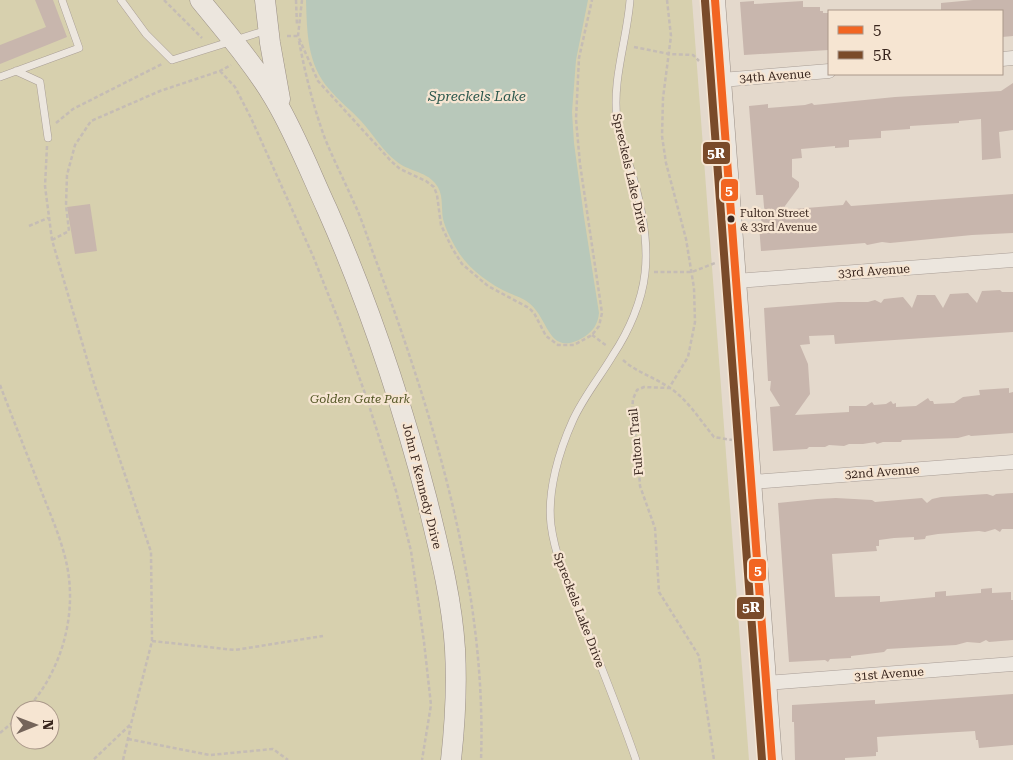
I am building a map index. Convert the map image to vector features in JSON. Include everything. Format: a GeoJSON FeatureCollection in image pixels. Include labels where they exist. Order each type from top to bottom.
{"type":"FeatureCollection","features":[{"type":"Feature","properties":{"kind":"street","name":"John F Kennedy Drive"},"geometry":{"type":"LineString","coordinates":[[200,0],[266,84],[284,114],[344,247],[366,301],[402,407],[443,572],[453,632],[455,707],[451,760]]}},
{"type":"Feature","properties":{"kind":"street","name":"John F Kennedy Drive"},"geometry":{"type":"LineString","coordinates":[[265,0],[275,33],[284,114]]}},
{"type":"Feature","properties":{"kind":"street"},"geometry":{"type":"LineString","coordinates":[[715,0],[772,760]]}},
{"type":"Feature","properties":{"kind":"street","name":"34th Avenue"},"geometry":{"type":"LineString","coordinates":[[721,80],[828,72]]}},
{"type":"Feature","properties":{"kind":"street","name":"33rd Avenue"},"geometry":{"type":"LineString","coordinates":[[736,281],[1013,260]]}},
{"type":"Feature","properties":{"kind":"street","name":"32nd Avenue"},"geometry":{"type":"LineString","coordinates":[[751,482],[1013,462]]}},
{"type":"Feature","properties":{"kind":"street","name":"31st Avenue"},"geometry":{"type":"LineString","coordinates":[[766,683],[1013,664]]}},
{"type":"Feature","properties":{"kind":"lane"},"geometry":{"type":"LineString","coordinates":[[0,77],[79,48],[62,0]]}},
{"type":"Feature","properties":{"kind":"lane"},"geometry":{"type":"LineString","coordinates":[[120,0],[146,34],[172,60],[234,42],[275,33]]}},
{"type":"Feature","properties":{"kind":"lane","name":"Spreckels Lake Drive"},"geometry":{"type":"LineString","coordinates":[[630,0],[617,82],[617,121],[642,214],[646,253],[645,272],[636,310],[615,352],[582,402],[565,439],[554,482],[551,524],[561,567],[636,760]]}},
{"type":"Feature","properties":{"kind":"lane"},"geometry":{"type":"LineString","coordinates":[[16,71],[40,82],[48,138]]}},
{"type":"Feature","properties":{"kind":"path"},"geometry":{"type":"LineString","coordinates":[[164,0],[202,38]]}},
{"type":"Feature","properties":{"kind":"path"},"geometry":{"type":"LineString","coordinates":[[302,0],[298,36],[313,71],[330,95],[391,161],[434,187],[437,195],[441,225],[462,264],[488,286],[529,308],[546,336],[563,346],[574,345],[592,335],[601,320],[602,306],[590,240],[576,119],[579,58],[592,0]]}},
{"type":"Feature","properties":{"kind":"path"},"geometry":{"type":"LineString","coordinates":[[667,0],[671,36],[663,98],[662,136],[666,163],[686,239],[692,272],[695,322],[688,357],[669,388]]}},
{"type":"Feature","properties":{"kind":"path"},"geometry":{"type":"LineString","coordinates":[[275,33],[298,36]]}},
{"type":"Feature","properties":{"kind":"path"},"geometry":{"type":"LineString","coordinates":[[622,46],[668,54],[693,56],[699,61]]}},
{"type":"Feature","properties":{"kind":"path"},"geometry":{"type":"LineString","coordinates":[[123,760],[152,641],[151,552],[94,383],[52,240],[48,218],[44,168],[48,138],[55,124],[62,116],[172,60]]}},
{"type":"Feature","properties":{"kind":"path"},"geometry":{"type":"LineString","coordinates":[[52,240],[69,232],[66,205],[67,175],[75,145],[91,122],[160,92],[220,71],[235,62]]}},
{"type":"Feature","properties":{"kind":"path"},"geometry":{"type":"LineString","coordinates":[[220,71],[235,87],[251,118],[313,256],[367,399],[396,491],[411,551],[431,705],[422,760]]}},
{"type":"Feature","properties":{"kind":"path"},"geometry":{"type":"LineString","coordinates":[[29,226],[48,218]]}},
{"type":"Feature","properties":{"kind":"path"},"geometry":{"type":"LineString","coordinates":[[645,272],[692,272],[715,263]]}},
{"type":"Feature","properties":{"kind":"path"},"geometry":{"type":"LineString","coordinates":[[592,335],[629,365],[669,388],[685,400],[714,437],[748,442]]}},
{"type":"Feature","properties":{"kind":"path"},"geometry":{"type":"LineString","coordinates":[[0,385],[60,540],[70,579],[69,617],[59,657],[41,692],[34,700]]}},
{"type":"Feature","properties":{"kind":"path","name":"Fulton Trail"},"geometry":{"type":"LineString","coordinates":[[669,388],[644,387],[637,390],[634,394],[632,412],[640,486],[655,528],[659,592],[699,656],[714,760]]}},
{"type":"Feature","properties":{"kind":"path"},"geometry":{"type":"LineString","coordinates":[[152,641],[235,650],[323,636]]}},
{"type":"Feature","properties":{"kind":"path"},"geometry":{"type":"LineString","coordinates":[[0,733],[10,724]]}},
{"type":"Feature","properties":{"kind":"path"},"geometry":{"type":"LineString","coordinates":[[93,760],[131,724]]}},
{"type":"Feature","properties":{"kind":"path"},"geometry":{"type":"LineString","coordinates":[[128,739],[210,755],[273,749],[288,760]]}},
{"type":"Feature","properties":{"kind":"green space","name":"Golden Gate Park"},"geometry":{"type":"Polygon","coordinates":[[[0,0],[692,0],[749,760],[0,760],[0,0]]]}},
{"type":"Feature","properties":{"kind":"water","name":"Spreckels Lake"},"geometry":{"type":"Polygon","coordinates":[[[306,0],[588,0],[576,60],[572,112],[574,143],[599,313],[596,324],[587,335],[572,342],[563,343],[556,340],[550,334],[536,310],[529,303],[495,286],[469,265],[459,253],[446,228],[443,219],[440,191],[435,183],[391,157],[322,79],[312,58],[306,0]]]}},
{"type":"Feature","properties":{"kind":"building"},"geometry":{"type":"Polygon","coordinates":[[[35,0],[53,0],[67,37],[0,64],[0,45],[46,27],[35,0]]]}},
{"type":"Feature","properties":{"kind":"building"},"geometry":{"type":"Polygon","coordinates":[[[973,0],[1013,0],[1013,36],[1003,37],[1003,10],[941,10],[941,3],[973,0]]]}},
{"type":"Feature","properties":{"kind":"building"},"geometry":{"type":"Polygon","coordinates":[[[754,1],[754,4],[803,1],[803,7],[820,7],[820,11],[828,13],[828,50],[744,55],[740,2],[754,1]]]}},
{"type":"Feature","properties":{"kind":"building"},"geometry":{"type":"Polygon","coordinates":[[[1013,83],[1013,130],[999,132],[1001,158],[982,160],[981,119],[959,121],[959,123],[910,126],[910,129],[881,131],[881,138],[849,140],[849,147],[835,148],[835,146],[801,149],[802,158],[792,159],[792,177],[799,182],[799,187],[782,210],[843,205],[846,200],[851,206],[1013,194],[1013,233],[890,243],[882,242],[867,245],[865,243],[761,251],[759,225],[762,225],[761,218],[765,218],[763,195],[756,195],[749,106],[768,104],[768,108],[812,103],[814,105],[895,97],[1001,91],[1013,83]]]}},
{"type":"Feature","properties":{"kind":"building"},"geometry":{"type":"Polygon","coordinates":[[[90,204],[97,251],[75,254],[67,207],[90,204]]]}},
{"type":"Feature","properties":{"kind":"building"},"geometry":{"type":"Polygon","coordinates":[[[1000,290],[1002,292],[1013,292],[1013,332],[835,344],[834,335],[809,336],[810,344],[800,345],[808,364],[810,394],[795,415],[849,412],[849,406],[866,406],[872,402],[874,405],[886,404],[891,401],[893,404],[896,403],[896,407],[916,406],[928,398],[934,404],[954,403],[963,397],[980,395],[979,390],[1009,388],[1009,393],[1013,392],[1013,433],[969,435],[958,438],[902,440],[901,442],[877,444],[875,442],[844,446],[829,445],[825,447],[809,447],[807,449],[773,451],[770,407],[780,406],[770,390],[771,381],[768,381],[764,308],[875,300],[881,303],[884,299],[903,297],[912,308],[917,295],[935,295],[943,308],[950,294],[968,293],[977,303],[982,291],[1000,290]]]}},
{"type":"Feature","properties":{"kind":"building"},"geometry":{"type":"Polygon","coordinates":[[[1013,493],[1013,529],[1002,529],[1000,532],[995,529],[985,532],[938,534],[926,536],[925,539],[914,540],[914,537],[879,540],[879,546],[876,546],[877,551],[832,554],[835,597],[880,596],[880,602],[935,597],[935,592],[946,591],[946,596],[981,593],[981,589],[992,588],[992,593],[1011,592],[1011,600],[1013,600],[1013,640],[989,642],[986,640],[980,643],[967,642],[956,645],[887,649],[884,652],[851,656],[851,658],[830,659],[828,662],[825,660],[789,662],[778,503],[836,498],[872,500],[875,502],[922,498],[927,503],[932,499],[941,497],[987,494],[993,496],[996,494],[1013,493]]]}},
{"type":"Feature","properties":{"kind":"building"},"geometry":{"type":"Polygon","coordinates":[[[1013,694],[1013,745],[979,748],[975,731],[877,737],[878,752],[876,752],[876,756],[845,758],[845,760],[795,760],[792,705],[875,700],[875,704],[1013,694]]]}},
{"type":"Feature","properties":{"kind":"transit line","name":"5"},"geometry":{"type":"LineString","coordinates":[[715,0],[772,760]]}},
{"type":"Feature","properties":{"kind":"transit line","name":"5R"},"geometry":{"type":"LineString","coordinates":[[705,1],[762,760]]}},
{"type":"Feature","properties":{"kind":"place","name":"Fulton Street & 33rd Avenue"},"geometry":{"type":"Point","coordinates":[731,219]}}]}
